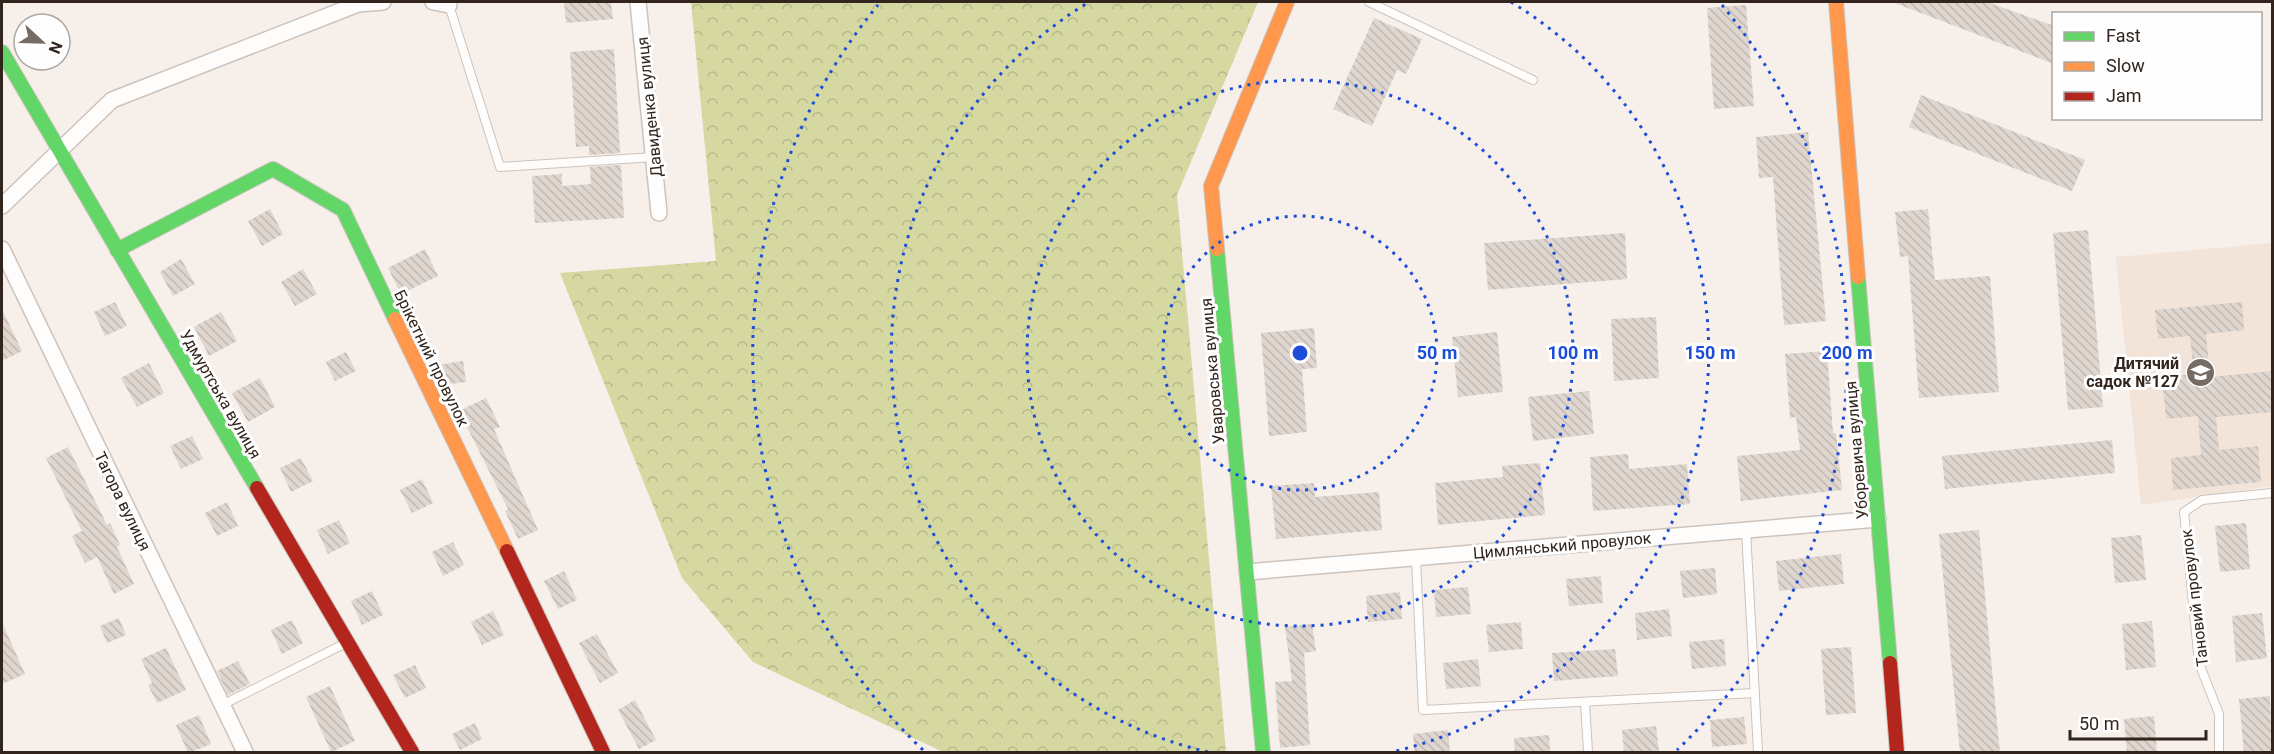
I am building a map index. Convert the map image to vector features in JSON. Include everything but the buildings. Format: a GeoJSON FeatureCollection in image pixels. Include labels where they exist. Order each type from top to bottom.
{"type":"FeatureCollection","features":[{"type":"Feature","properties":{"kind":"street"},"geometry":{"type":"LineString","coordinates":[[2,206],[58,149],[112,100],[358,4],[383,2]]}},
{"type":"Feature","properties":{"kind":"street"},"geometry":{"type":"LineString","coordinates":[[433,2],[449,5]]}},
{"type":"Feature","properties":{"kind":"street","name":"Давиденка вулиця"},"geometry":{"type":"LineString","coordinates":[[638,2],[659,213]]}},
{"type":"Feature","properties":{"kind":"street","name":"Уваровська вулиця"},"geometry":{"type":"LineString","coordinates":[[1263,753],[1211,186],[1287,2]]}},
{"type":"Feature","properties":{"kind":"street","name":"Уборевича вулиця"},"geometry":{"type":"LineString","coordinates":[[1836,2],[1897,753]]}},
{"type":"Feature","properties":{"kind":"street","name":"Удмуртська вулиця"},"geometry":{"type":"LineString","coordinates":[[2,52],[412,753]]}},
{"type":"Feature","properties":{"kind":"street","name":"Брiкетний провулок"},"geometry":{"type":"LineString","coordinates":[[117,250],[273,169],[343,210],[603,753]]}},
{"type":"Feature","properties":{"kind":"street","name":"Тагора вулиця"},"geometry":{"type":"LineString","coordinates":[[2,249],[243,752]]}},
{"type":"Feature","properties":{"kind":"street","name":"Цимлянський провулок"},"geometry":{"type":"LineString","coordinates":[[1247,572],[1878,519]]}},
{"type":"Feature","properties":{"kind":"lane"},"geometry":{"type":"LineString","coordinates":[[1369,2],[1533,80]]}},
{"type":"Feature","properties":{"kind":"lane"},"geometry":{"type":"LineString","coordinates":[[449,5],[500,167],[654,157]]}},
{"type":"Feature","properties":{"kind":"lane","name":"Тановий провулок"},"geometry":{"type":"LineString","coordinates":[[2219,753],[2219,714],[2199,663],[2184,512],[2202,500],[2272,493]]}},
{"type":"Feature","properties":{"kind":"lane"},"geometry":{"type":"LineString","coordinates":[[1746,530],[1758,753]]}},
{"type":"Feature","properties":{"kind":"lane"},"geometry":{"type":"LineString","coordinates":[[1416,558],[1423,710],[1755,693]]}},
{"type":"Feature","properties":{"kind":"lane"},"geometry":{"type":"LineString","coordinates":[[222,705],[348,642]]}},
{"type":"Feature","properties":{"kind":"lane"},"geometry":{"type":"LineString","coordinates":[[1585,702],[1588,753]]}},
{"type":"Feature","properties":{"kind":"shaded area","name":"Дитячий садок №127"},"geometry":{"type":"Polygon","coordinates":[[[2272,243],[2272,486],[2141,505],[2116,257],[2272,243]]]}},
{"type":"Feature","properties":{"kind":"green space"},"geometry":{"type":"Polygon","coordinates":[[[691,2],[1258,2],[1177,195],[1226,752],[943,752],[753,662],[682,578],[560,273],[716,261],[691,2]]]}},
{"type":"Feature","properties":{"kind":"traffic: fast"},"geometry":{"type":"LineString","coordinates":[[2,52],[257,488]]}},
{"type":"Feature","properties":{"kind":"traffic: fast"},"geometry":{"type":"LineString","coordinates":[[117,250],[273,169],[343,210],[395,319]]}},
{"type":"Feature","properties":{"kind":"traffic: fast"},"geometry":{"type":"LineString","coordinates":[[1217,249],[1263,752]]}},
{"type":"Feature","properties":{"kind":"traffic: fast"},"geometry":{"type":"LineString","coordinates":[[1858,277],[1890,663]]}},
{"type":"Feature","properties":{"kind":"traffic: slow"},"geometry":{"type":"LineString","coordinates":[[1217,249],[1211,186],[1287,2]]}},
{"type":"Feature","properties":{"kind":"traffic: slow"},"geometry":{"type":"LineString","coordinates":[[1836,2],[1858,277]]}},
{"type":"Feature","properties":{"kind":"traffic: slow"},"geometry":{"type":"LineString","coordinates":[[395,319],[507,551]]}},
{"type":"Feature","properties":{"kind":"traffic: jam"},"geometry":{"type":"LineString","coordinates":[[257,488],[412,752]]}},
{"type":"Feature","properties":{"kind":"traffic: jam"},"geometry":{"type":"LineString","coordinates":[[507,551],[603,752]]}},
{"type":"Feature","properties":{"kind":"traffic: jam"},"geometry":{"type":"LineString","coordinates":[[1890,663],[1897,752]]}},
{"type":"Feature","properties":{"kind":"place","name":"Дитячий садок №127"},"geometry":{"type":"Point","coordinates":[2200,372]}}]}
